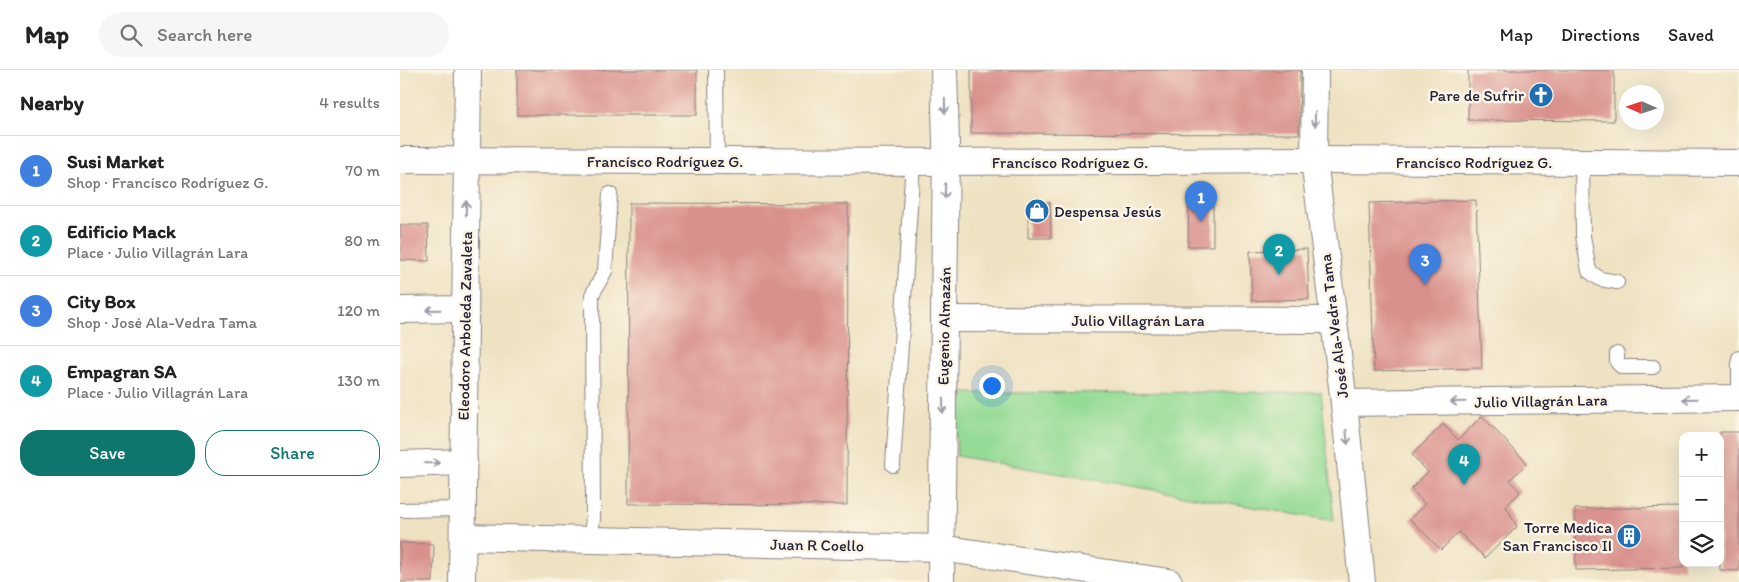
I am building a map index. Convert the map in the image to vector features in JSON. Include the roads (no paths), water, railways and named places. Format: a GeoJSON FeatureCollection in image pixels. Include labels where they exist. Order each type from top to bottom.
{"type":"FeatureCollection","features":[{"type":"Feature","properties":{"kind":"street","name":"Eleodoro Arboleda Zavaleta"},"geometry":{"type":"LineString","coordinates":[[462,582],[468,70]]}},
{"type":"Feature","properties":{"kind":"street","name":"Eugenio Almazán"},"geometry":{"type":"LineString","coordinates":[[941,582],[945,162],[944,70]]}},
{"type":"Feature","properties":{"kind":"street","name":"José Ala-Vedra Tama"},"geometry":{"type":"LineString","coordinates":[[1315,70],[1314,160],[1344,403],[1362,582]]}},
{"type":"Feature","properties":{"kind":"street","name":"Francísco Rodríguez G."},"geometry":{"type":"LineString","coordinates":[[400,160],[717,162],[1314,160],[1739,163]]}},
{"type":"Feature","properties":{"kind":"street"},"geometry":{"type":"LineString","coordinates":[[400,310],[465,309]]}},
{"type":"Feature","properties":{"kind":"street","name":"Julio Villagrán Lara"},"geometry":{"type":"LineString","coordinates":[[944,319],[1333,320]]}},
{"type":"Feature","properties":{"kind":"street","name":"Julio Villagrán Lara"},"geometry":{"type":"LineString","coordinates":[[1344,403],[1739,397]]}},
{"type":"Feature","properties":{"kind":"street"},"geometry":{"type":"LineString","coordinates":[[400,464],[464,462]]}},
{"type":"Feature","properties":{"kind":"street","name":"Juan R Coello"},"geometry":{"type":"LineString","coordinates":[[462,537],[942,548],[1169,582]]}},
{"type":"Feature","properties":{"kind":"lane"},"geometry":{"type":"LineString","coordinates":[[716,70],[717,162]]}},
{"type":"Feature","properties":{"kind":"lane"},"geometry":{"type":"LineString","coordinates":[[892,465],[913,162]]}},
{"type":"Feature","properties":{"kind":"lane"},"geometry":{"type":"LineString","coordinates":[[1582,162],[1583,236],[1589,271],[1600,279],[1617,282]]}},
{"type":"Feature","properties":{"kind":"lane"},"geometry":{"type":"LineString","coordinates":[[590,540],[592,520],[592,295],[605,271],[610,194]]}},
{"type":"Feature","properties":{"kind":"lane"},"geometry":{"type":"LineString","coordinates":[[1617,354],[1617,362],[1622,367],[1653,367]]}},
{"type":"Feature","properties":{"kind":"lane"},"geometry":{"type":"LineString","coordinates":[[1739,358],[1739,397]]}},
{"type":"Feature","properties":{"kind":"lane"},"geometry":{"type":"LineString","coordinates":[[400,510],[463,509]]}},
{"type":"Feature","properties":{"kind":"place","name":"Pare de Sufrir"},"geometry":{"type":"Point","coordinates":[1541,95]}},
{"type":"Feature","properties":{"kind":"place","name":"Despensa Jesús"},"geometry":{"type":"Point","coordinates":[1037,211]}},
{"type":"Feature","properties":{"kind":"place","name":"Susi Market"},"geometry":{"type":"Point","coordinates":[1201,222]}},
{"type":"Feature","properties":{"kind":"place","name":"Edificio Mack"},"geometry":{"type":"Point","coordinates":[1279,275]}},
{"type":"Feature","properties":{"kind":"place","name":"City Box"},"geometry":{"type":"Point","coordinates":[1425,285]}},
{"type":"Feature","properties":{"kind":"place","name":"Empagran SA"},"geometry":{"type":"Point","coordinates":[1464,485]}},
{"type":"Feature","properties":{"kind":"place","name":"Torre Medica San Francisco II"},"geometry":{"type":"Point","coordinates":[1629,536]}}]}
